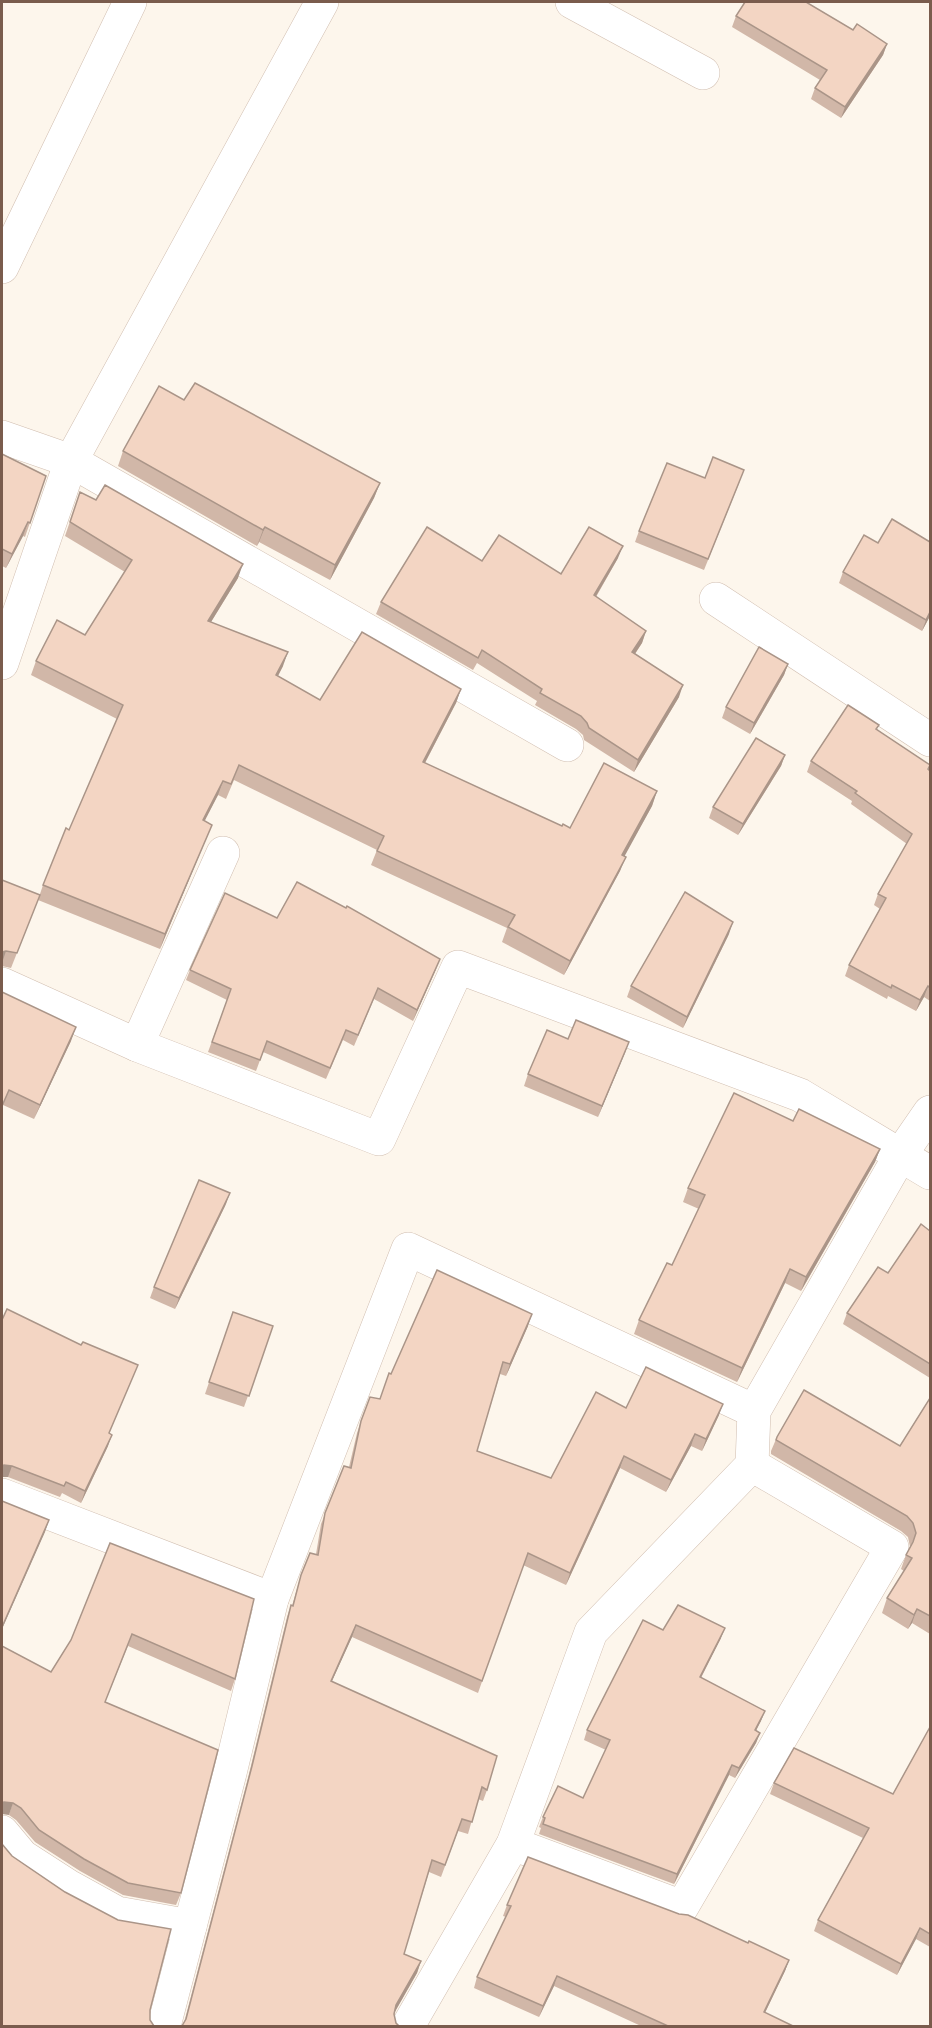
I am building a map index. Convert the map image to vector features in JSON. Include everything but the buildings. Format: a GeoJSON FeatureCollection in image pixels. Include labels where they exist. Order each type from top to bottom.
{"type":"FeatureCollection","features":[{"type":"Feature","properties":{"kind":"street"},"geometry":{"type":"LineString","coordinates":[[2,267],[130,2]]}},
{"type":"Feature","properties":{"kind":"street"},"geometry":{"type":"LineString","coordinates":[[2,663],[70,461],[322,2]]}},
{"type":"Feature","properties":{"kind":"street"},"geometry":{"type":"LineString","coordinates":[[572,2],[703,73]]}},
{"type":"Feature","properties":{"kind":"street"},"geometry":{"type":"LineString","coordinates":[[2,438],[70,461],[567,745]]}},
{"type":"Feature","properties":{"kind":"street"},"geometry":{"type":"LineString","coordinates":[[716,599],[930,740]]}},
{"type":"Feature","properties":{"kind":"street"},"geometry":{"type":"LineString","coordinates":[[137,1045],[223,853]]}},
{"type":"Feature","properties":{"kind":"street"},"geometry":{"type":"LineString","coordinates":[[2,984],[137,1045],[380,1139],[458,967],[800,1095],[930,1173]]}},
{"type":"Feature","properties":{"kind":"street"},"geometry":{"type":"LineString","coordinates":[[408,2026],[513,1844],[591,1632],[752,1466],[754,1411],[901,1154],[930,1112]]}},
{"type":"Feature","properties":{"kind":"street"},"geometry":{"type":"LineString","coordinates":[[164,2026],[231,1773],[272,1599],[408,1249],[754,1411]]}},
{"type":"Feature","properties":{"kind":"street"},"geometry":{"type":"LineString","coordinates":[[513,1844],[682,1907],[892,1547],[752,1466]]}},
{"type":"Feature","properties":{"kind":"street"},"geometry":{"type":"LineString","coordinates":[[2,1495],[272,1599]]}},
{"type":"Feature","properties":{"kind":"street"},"geometry":{"type":"LineString","coordinates":[[2,1832],[22,1856],[70,1887],[117,1912],[190,1926]]}}]}
